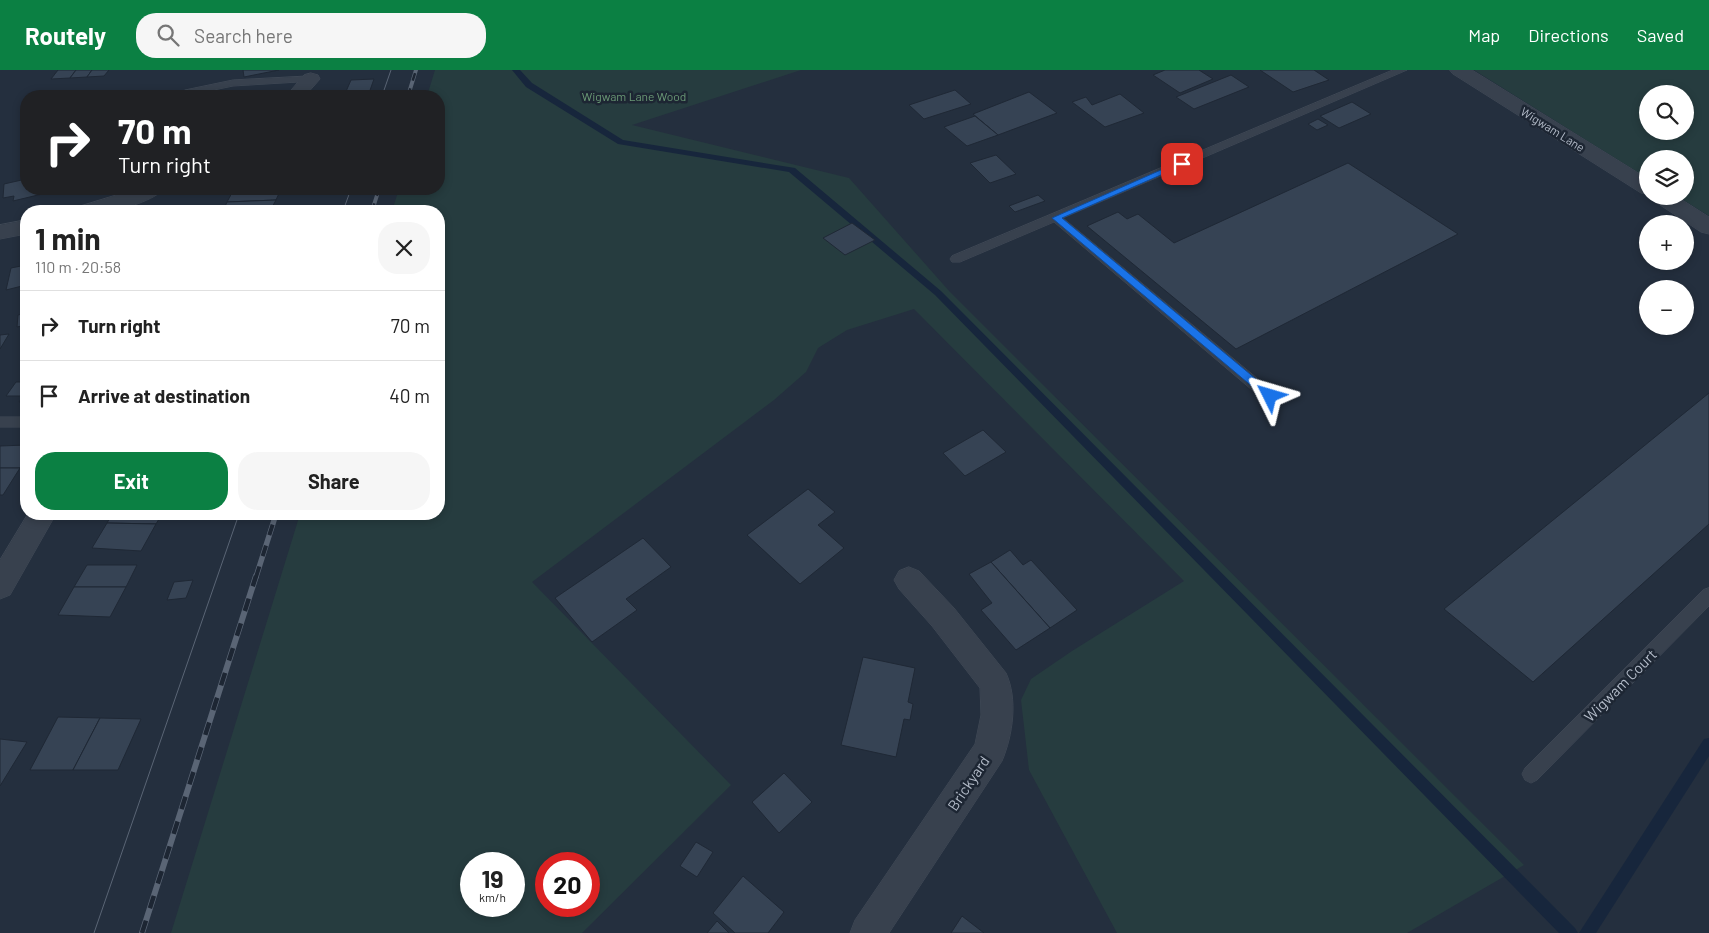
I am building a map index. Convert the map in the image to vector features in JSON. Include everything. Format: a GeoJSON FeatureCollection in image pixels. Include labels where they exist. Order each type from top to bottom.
{"type":"FeatureCollection","features":[{"type":"Feature","properties":{"kind":"street","name":"Wigwam Lane"},"geometry":{"type":"LineString","coordinates":[[1459,70],[1639,182]]}},
{"type":"Feature","properties":{"kind":"street"},"geometry":{"type":"LineString","coordinates":[[300,90],[311,79]]}},
{"type":"Feature","properties":{"kind":"street"},"geometry":{"type":"LineString","coordinates":[[107,205],[138,195]]}},
{"type":"Feature","properties":{"kind":"street"},"geometry":{"type":"LineString","coordinates":[[1675,205],[1709,227]]}},
{"type":"Feature","properties":{"kind":"street"},"geometry":{"type":"LineString","coordinates":[[0,232],[20,228]]}},
{"type":"Feature","properties":{"kind":"street"},"geometry":{"type":"LineString","coordinates":[[0,586],[38,520]]}},
{"type":"Feature","properties":{"kind":"street","name":"Brickyard"},"geometry":{"type":"LineString","coordinates":[[868,933],[990,750],[996,715],[995,683],[943,617],[909,580]]}},
{"type":"Feature","properties":{"kind":"lane"},"geometry":{"type":"LineString","coordinates":[[956,259],[1402,70]]}},
{"type":"Feature","properties":{"kind":"lane"},"geometry":{"type":"LineString","coordinates":[[198,90],[233,82],[311,79]]}},
{"type":"Feature","properties":{"kind":"lane"},"geometry":{"type":"LineString","coordinates":[[1056,218],[1270,396]]}},
{"type":"Feature","properties":{"kind":"lane"},"geometry":{"type":"LineString","coordinates":[[0,422],[20,422]]}},
{"type":"Feature","properties":{"kind":"lane","name":"Wigwam Court"},"geometry":{"type":"LineString","coordinates":[[1531,774],[1709,595]]}},
{"type":"Feature","properties":{"kind":"green space","name":"Wigwam Lane Wood"},"geometry":{"type":"Polygon","coordinates":[[[435,70],[801,70],[632,125],[849,178],[950,292],[1524,865],[1407,933],[1117,933],[1029,770],[1021,700],[1031,679],[1184,581],[914,309],[847,330],[818,348],[806,372],[774,400],[532,582],[731,785],[600,915],[600,852],[535,852],[535,917],[598,917],[582,933],[171,933],[298,520],[445,520],[445,205],[394,205],[397,195],[445,195],[445,90],[429,90],[435,70]]]}},
{"type":"Feature","properties":{"kind":"green space"},"geometry":{"type":"Polygon","coordinates":[[[1474,70],[1709,70],[1709,216],[1691,205],[1694,205],[1694,150],[1639,150],[1639,173],[1474,70]]]}},
{"type":"Feature","properties":{"kind":"building"},"geometry":{"type":"Polygon","coordinates":[[[58,70],[76,70],[70,78],[51,79],[58,70]]]}},
{"type":"Feature","properties":{"kind":"building"},"geometry":{"type":"Polygon","coordinates":[[[76,70],[92,70],[87,77],[70,78],[76,70]]]}},
{"type":"Feature","properties":{"kind":"building"},"geometry":{"type":"Polygon","coordinates":[[[92,70],[109,70],[104,76],[87,77],[92,70]]]}},
{"type":"Feature","properties":{"kind":"building"},"geometry":{"type":"Polygon","coordinates":[[[243,70],[279,70],[244,77],[243,70]]]}},
{"type":"Feature","properties":{"kind":"building"},"geometry":{"type":"Polygon","coordinates":[[[1165,70],[1199,70],[1213,79],[1180,93],[1153,75],[1165,70]]]}},
{"type":"Feature","properties":{"kind":"building"},"geometry":{"type":"Polygon","coordinates":[[[1260,70],[1314,70],[1329,80],[1293,92],[1260,70]]]}},
{"type":"Feature","properties":{"kind":"building"},"geometry":{"type":"Polygon","coordinates":[[[1231,75],[1249,87],[1194,109],[1176,97],[1231,75]]]}},
{"type":"Feature","properties":{"kind":"building"},"geometry":{"type":"Polygon","coordinates":[[[374,79],[370,90],[347,90],[351,80],[374,79]]]}},
{"type":"Feature","properties":{"kind":"building"},"geometry":{"type":"Polygon","coordinates":[[[955,90],[971,104],[924,119],[909,105],[955,90]]]}},
{"type":"Feature","properties":{"kind":"building"},"geometry":{"type":"Polygon","coordinates":[[[1029,92],[1057,113],[998,135],[973,114],[1029,92]]]}},
{"type":"Feature","properties":{"kind":"building"},"geometry":{"type":"Polygon","coordinates":[[[1120,94],[1144,113],[1105,127],[1072,102],[1086,97],[1092,105],[1120,94]]]}},
{"type":"Feature","properties":{"kind":"building"},"geometry":{"type":"Polygon","coordinates":[[[1352,102],[1371,114],[1339,128],[1320,116],[1352,102]]]}},
{"type":"Feature","properties":{"kind":"building"},"geometry":{"type":"Polygon","coordinates":[[[975,116],[998,135],[967,146],[944,127],[975,116]]]}},
{"type":"Feature","properties":{"kind":"building"},"geometry":{"type":"Polygon","coordinates":[[[1318,119],[1328,125],[1317,130],[1308,124],[1318,119]]]}},
{"type":"Feature","properties":{"kind":"building"},"geometry":{"type":"Polygon","coordinates":[[[996,155],[1016,174],[990,183],[970,163],[996,155]]]}},
{"type":"Feature","properties":{"kind":"building"},"geometry":{"type":"Polygon","coordinates":[[[1348,163],[1458,234],[1236,349],[1087,226],[1118,212],[1127,219],[1138,214],[1174,243],[1348,163]]]}},
{"type":"Feature","properties":{"kind":"building"},"geometry":{"type":"Polygon","coordinates":[[[20,180],[20,195],[38,195],[13,201],[14,196],[3,198],[4,184],[20,180]]]}},
{"type":"Feature","properties":{"kind":"building"},"geometry":{"type":"Polygon","coordinates":[[[231,195],[278,195],[276,200],[227,202],[231,195]]]}},
{"type":"Feature","properties":{"kind":"building"},"geometry":{"type":"Polygon","coordinates":[[[1038,195],[1045,201],[1015,212],[1009,206],[1038,195]]]}},
{"type":"Feature","properties":{"kind":"building"},"geometry":{"type":"Polygon","coordinates":[[[276,200],[273,205],[226,205],[227,202],[276,200]]]}},
{"type":"Feature","properties":{"kind":"building"},"geometry":{"type":"Polygon","coordinates":[[[852,223],[875,240],[845,255],[823,238],[852,223]]]}},
{"type":"Feature","properties":{"kind":"building"},"geometry":{"type":"Polygon","coordinates":[[[20,266],[20,286],[6,290],[11,268],[20,266]]]}},
{"type":"Feature","properties":{"kind":"building"},"geometry":{"type":"Polygon","coordinates":[[[20,314],[20,326],[17,327],[18,315],[20,314]]]}},
{"type":"Feature","properties":{"kind":"building"},"geometry":{"type":"Polygon","coordinates":[[[9,334],[0,349],[0,335],[9,334]]]}},
{"type":"Feature","properties":{"kind":"building"},"geometry":{"type":"Polygon","coordinates":[[[16,382],[20,382],[20,396],[6,396],[16,382]]]}},
{"type":"Feature","properties":{"kind":"building"},"geometry":{"type":"Polygon","coordinates":[[[1709,393],[1709,524],[1533,682],[1444,609],[1709,393]]]}},
{"type":"Feature","properties":{"kind":"building"},"geometry":{"type":"Polygon","coordinates":[[[983,430],[1006,452],[965,476],[943,453],[983,430]]]}},
{"type":"Feature","properties":{"kind":"building"},"geometry":{"type":"Polygon","coordinates":[[[20,445],[20,468],[0,468],[0,446],[20,445]]]}},
{"type":"Feature","properties":{"kind":"building"},"geometry":{"type":"Polygon","coordinates":[[[0,468],[20,468],[3,495],[0,495],[0,468]]]}},
{"type":"Feature","properties":{"kind":"building"},"geometry":{"type":"Polygon","coordinates":[[[808,489],[835,512],[818,525],[844,548],[800,584],[747,535],[808,489]]]}},
{"type":"Feature","properties":{"kind":"building"},"geometry":{"type":"Polygon","coordinates":[[[109,520],[158,520],[156,524],[107,523],[109,520]]]}},
{"type":"Feature","properties":{"kind":"building"},"geometry":{"type":"Polygon","coordinates":[[[107,523],[156,524],[141,551],[92,548],[107,523]]]}},
{"type":"Feature","properties":{"kind":"building"},"geometry":{"type":"Polygon","coordinates":[[[643,538],[671,567],[626,599],[637,610],[592,642],[555,598],[643,538]]]}},
{"type":"Feature","properties":{"kind":"building"},"geometry":{"type":"Polygon","coordinates":[[[1010,550],[1023,565],[1031,560],[1077,610],[1050,628],[991,562],[1010,550]]]}},
{"type":"Feature","properties":{"kind":"building"},"geometry":{"type":"Polygon","coordinates":[[[991,562],[1050,628],[1016,650],[981,610],[992,603],[969,574],[991,562]]]}},
{"type":"Feature","properties":{"kind":"building"},"geometry":{"type":"Polygon","coordinates":[[[87,565],[137,565],[126,587],[74,587],[87,565]]]}},
{"type":"Feature","properties":{"kind":"building"},"geometry":{"type":"Polygon","coordinates":[[[193,580],[186,598],[167,600],[174,582],[193,580]]]}},
{"type":"Feature","properties":{"kind":"building"},"geometry":{"type":"Polygon","coordinates":[[[74,587],[126,587],[110,617],[58,615],[74,587]]]}},
{"type":"Feature","properties":{"kind":"building"},"geometry":{"type":"Polygon","coordinates":[[[863,657],[915,668],[908,702],[913,704],[910,720],[904,719],[896,757],[841,745],[863,657]]]}},
{"type":"Feature","properties":{"kind":"building"},"geometry":{"type":"Polygon","coordinates":[[[58,717],[100,718],[73,770],[30,770],[58,717]]]}},
{"type":"Feature","properties":{"kind":"building"},"geometry":{"type":"Polygon","coordinates":[[[100,718],[141,719],[118,770],[73,770],[100,718]]]}},
{"type":"Feature","properties":{"kind":"building"},"geometry":{"type":"Polygon","coordinates":[[[0,739],[27,742],[0,786],[0,739]]]}},
{"type":"Feature","properties":{"kind":"building"},"geometry":{"type":"Polygon","coordinates":[[[784,773],[812,802],[779,833],[752,802],[784,773]]]}},
{"type":"Feature","properties":{"kind":"building"},"geometry":{"type":"Polygon","coordinates":[[[696,842],[713,852],[697,877],[680,866],[696,842]]]}},
{"type":"Feature","properties":{"kind":"building"},"geometry":{"type":"Polygon","coordinates":[[[743,876],[784,912],[768,933],[735,933],[713,913],[743,876]]]}},
{"type":"Feature","properties":{"kind":"building"},"geometry":{"type":"Polygon","coordinates":[[[962,916],[984,933],[951,933],[962,916]]]}},
{"type":"Feature","properties":{"kind":"building"},"geometry":{"type":"Polygon","coordinates":[[[717,921],[729,933],[707,933],[717,921]]]}},
{"type":"Feature","properties":{"kind":"waterway"},"geometry":{"type":"LineString","coordinates":[[516,70],[529,85],[621,142],[792,170],[938,293],[1570,933]]}},
{"type":"Feature","properties":{"kind":"waterway"},"geometry":{"type":"LineString","coordinates":[[1587,933],[1709,744]]}},
{"type":"Feature","properties":{"kind":"tram line"},"geometry":{"type":"LineString","coordinates":[[384,90],[391,70]]}},
{"type":"Feature","properties":{"kind":"tram line"},"geometry":{"type":"LineString","coordinates":[[345,205],[349,195]]}},
{"type":"Feature","properties":{"kind":"tram line"},"geometry":{"type":"LineString","coordinates":[[94,933],[237,520]]}},
{"type":"Feature","properties":{"kind":"railway"},"geometry":{"type":"LineString","coordinates":[[410,90],[416,70]]}},
{"type":"Feature","properties":{"kind":"railway"},"geometry":{"type":"LineString","coordinates":[[374,205],[377,195]]}},
{"type":"Feature","properties":{"kind":"railway"},"geometry":{"type":"LineString","coordinates":[[256,577],[274,520]]}},
{"type":"Feature","properties":{"kind":"railway"},"geometry":{"type":"LineString","coordinates":[[142,933],[256,576]]}},
{"type":"Feature","properties":{"kind":"route"},"geometry":{"type":"LineString","coordinates":[[1182,164],[1056,218],[1270,396]]}}]}
